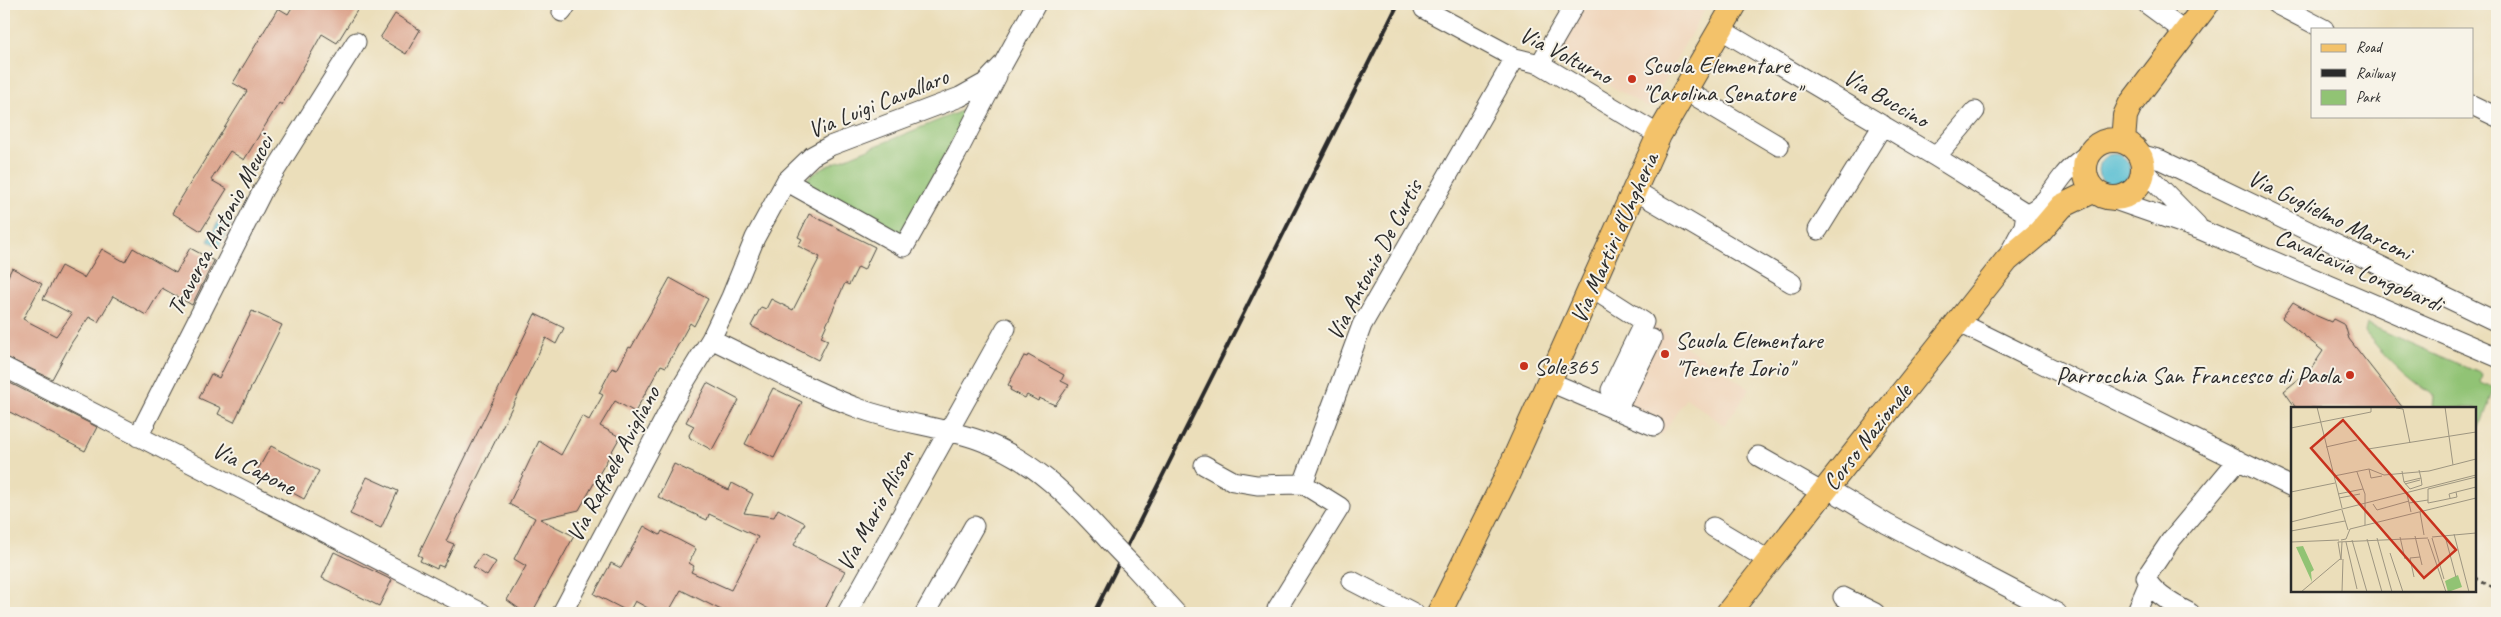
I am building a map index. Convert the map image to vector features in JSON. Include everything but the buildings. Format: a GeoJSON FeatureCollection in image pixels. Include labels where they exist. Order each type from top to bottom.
{"type":"FeatureCollection","features":[{"type":"Feature","properties":{"kind":"main road","name":"Via Martiri d'Ungheria"},"geometry":{"type":"LineString","coordinates":[[1439,613],[1504,482],[1659,135],[1735,4]]}},
{"type":"Feature","properties":{"kind":"main road","name":"Corso Nazionale"},"geometry":{"type":"LineString","coordinates":[[1728,613],[2007,260],[2039,233],[2062,206],[2103,195],[2130,194],[2141,180],[2125,116],[2130,105],[2207,4]]}},
{"type":"Feature","properties":{"kind":"main road"},"geometry":{"type":"LineString","coordinates":[[2103,195],[2087,183],[2084,163],[2088,154],[2095,146],[2104,141],[2135,155]]}},
{"type":"Feature","properties":{"kind":"street","name":"Via Luigi Cavallaro"},"geometry":{"type":"LineString","coordinates":[[710,339],[731,297],[755,238],[786,181],[798,167],[830,146],[974,91],[990,79],[1003,64],[1036,4]]}},
{"type":"Feature","properties":{"kind":"street"},"geometry":{"type":"LineString","coordinates":[[1540,64],[1575,4]]}},
{"type":"Feature","properties":{"kind":"street"},"geometry":{"type":"LineString","coordinates":[[2147,4],[2185,32]]}},
{"type":"Feature","properties":{"kind":"street"},"geometry":{"type":"LineString","coordinates":[[2276,4],[2322,28]]}},
{"type":"Feature","properties":{"kind":"street","name":"Via Volturno"},"geometry":{"type":"LineString","coordinates":[[1424,9],[1515,58],[1540,64],[1659,135]]}},
{"type":"Feature","properties":{"kind":"street","name":"Via Buccino"},"geometry":{"type":"LineString","coordinates":[[1720,29],[1936,156],[2026,213]]}},
{"type":"Feature","properties":{"kind":"street","name":"Traversa Antonio Meucci"},"geometry":{"type":"LineString","coordinates":[[138,437],[263,190],[356,42]]}},
{"type":"Feature","properties":{"kind":"street","name":"Via Antonio De Curtis"},"geometry":{"type":"LineString","coordinates":[[1303,484],[1362,325],[1515,58]]}},
{"type":"Feature","properties":{"kind":"street"},"geometry":{"type":"LineString","coordinates":[[786,181],[904,247],[957,153],[1003,64]]}},
{"type":"Feature","properties":{"kind":"street"},"geometry":{"type":"LineString","coordinates":[[1685,90],[1779,146]]}},
{"type":"Feature","properties":{"kind":"street"},"geometry":{"type":"LineString","coordinates":[[2474,106],[2497,117]]}},
{"type":"Feature","properties":{"kind":"street"},"geometry":{"type":"LineString","coordinates":[[1936,156],[1975,111]]}},
{"type":"Feature","properties":{"kind":"street"},"geometry":{"type":"LineString","coordinates":[[1818,230],[1883,126]]}},
{"type":"Feature","properties":{"kind":"street"},"geometry":{"type":"LineString","coordinates":[[2026,213],[2036,210],[2065,173],[2088,154]]}},
{"type":"Feature","properties":{"kind":"street","name":"Cavalcavia Longobardi"},"geometry":{"type":"LineString","coordinates":[[2135,155],[2168,198],[2201,230]]}},
{"type":"Feature","properties":{"kind":"street","name":"Via Guglielmo Marconi"},"geometry":{"type":"LineString","coordinates":[[2135,155],[2161,160],[2497,322]]}},
{"type":"Feature","properties":{"kind":"street"},"geometry":{"type":"LineString","coordinates":[[1634,190],[1792,283]]}},
{"type":"Feature","properties":{"kind":"street","name":"Cavalcavia Longobardi"},"geometry":{"type":"LineString","coordinates":[[2103,195],[2201,230],[2497,357]]}},
{"type":"Feature","properties":{"kind":"street","name":"Corso Nazionale"},"geometry":{"type":"LineString","coordinates":[[2007,260],[2013,243],[2024,226],[2026,213]]}},
{"type":"Feature","properties":{"kind":"street"},"geometry":{"type":"LineString","coordinates":[[1591,288],[1644,322],[1611,390]]}},
{"type":"Feature","properties":{"kind":"street"},"geometry":{"type":"LineString","coordinates":[[1958,322],[2291,486]]}},
{"type":"Feature","properties":{"kind":"street","name":"Via Mario Alison"},"geometry":{"type":"LineString","coordinates":[[847,613],[1006,328]]}},
{"type":"Feature","properties":{"kind":"street"},"geometry":{"type":"LineString","coordinates":[[710,339],[856,407],[886,418],[979,440],[1014,455],[1030,465],[1061,490],[1176,613]]}},
{"type":"Feature","properties":{"kind":"street","name":"Via Raffaele Avigliano"},"geometry":{"type":"LineString","coordinates":[[562,613],[681,388],[710,339]]}},
{"type":"Feature","properties":{"kind":"street"},"geometry":{"type":"LineString","coordinates":[[1617,410],[1652,339]]}},
{"type":"Feature","properties":{"kind":"street","name":"Via Capone"},"geometry":{"type":"LineString","coordinates":[[4,367],[482,613]]}},
{"type":"Feature","properties":{"kind":"street"},"geometry":{"type":"LineString","coordinates":[[1550,382],[1654,426]]}},
{"type":"Feature","properties":{"kind":"street"},"geometry":{"type":"LineString","coordinates":[[1758,456],[2057,613]]}},
{"type":"Feature","properties":{"kind":"street"},"geometry":{"type":"LineString","coordinates":[[2136,613],[2148,585],[2146,577],[2171,540],[2238,460]]}},
{"type":"Feature","properties":{"kind":"street"},"geometry":{"type":"LineString","coordinates":[[1204,465],[1233,481],[1257,485],[1303,484],[1340,507],[1277,610],[1282,613]]}},
{"type":"Feature","properties":{"kind":"street"},"geometry":{"type":"LineString","coordinates":[[925,613],[974,526]]}},
{"type":"Feature","properties":{"kind":"street"},"geometry":{"type":"LineString","coordinates":[[1713,527],[1770,561]]}},
{"type":"Feature","properties":{"kind":"street"},"geometry":{"type":"LineString","coordinates":[[1352,581],[1414,613]]}},
{"type":"Feature","properties":{"kind":"street"},"geometry":{"type":"LineString","coordinates":[[2148,585],[2190,613]]}},
{"type":"Feature","properties":{"kind":"street"},"geometry":{"type":"LineString","coordinates":[[1843,597],[1876,613]]}},
{"type":"Feature","properties":{"kind":"path"},"geometry":{"type":"LineString","coordinates":[[2476,578],[2497,589]]}},
{"type":"Feature","properties":{"kind":"shaded area","name":"Scuola Elementare \"Carolina Senatore\""},"geometry":{"type":"Polygon","coordinates":[[[1579,4],[1708,4],[1648,108],[1552,51],[1579,4]]]}},
{"type":"Feature","properties":{"kind":"shaded area","name":"Scuola Elementare \"Tenente Iorio\""},"geometry":{"type":"Polygon","coordinates":[[[1650,323],[1750,389],[1724,425],[1686,398],[1662,435],[1566,395],[1609,402],[1650,323]]]}},
{"type":"Feature","properties":{"kind":"green space"},"geometry":{"type":"Polygon","coordinates":[[[971,107],[899,238],[801,183],[822,168],[971,107]]]}},
{"type":"Feature","properties":{"kind":"green space"},"geometry":{"type":"Polygon","coordinates":[[[2367,324],[2482,374],[2480,382],[2495,388],[2476,436],[2476,407],[2433,407],[2434,396],[2405,375],[2365,332],[2367,324]]]}},
{"type":"Feature","properties":{"kind":"water"},"geometry":{"type":"Polygon","coordinates":[[[2114,154],[2125,159],[2130,170],[2125,181],[2114,186],[2103,181],[2098,170],[2103,159],[2114,154]]]}},
{"type":"Feature","properties":{"kind":"water"},"geometry":{"type":"Polygon","coordinates":[[[222,215],[233,221],[219,247],[208,241],[222,215]]]}},
{"type":"Feature","properties":{"kind":"railway"},"geometry":{"type":"LineString","coordinates":[[1094,613],[1398,4]]}},
{"type":"Feature","properties":{"kind":"place","name":"Scuola Elementare \"Carolina Senatore\""},"geometry":{"type":"Point","coordinates":[1632,79]}},
{"type":"Feature","properties":{"kind":"place","name":"Scuola Elementare \"Tenente Iorio\""},"geometry":{"type":"Point","coordinates":[1665,354]}},
{"type":"Feature","properties":{"kind":"place","name":"Sole365"},"geometry":{"type":"Point","coordinates":[1524,366]}},
{"type":"Feature","properties":{"kind":"place","name":"Parrocchia San Francesco di Paola"},"geometry":{"type":"Point","coordinates":[2350,375]}}]}
